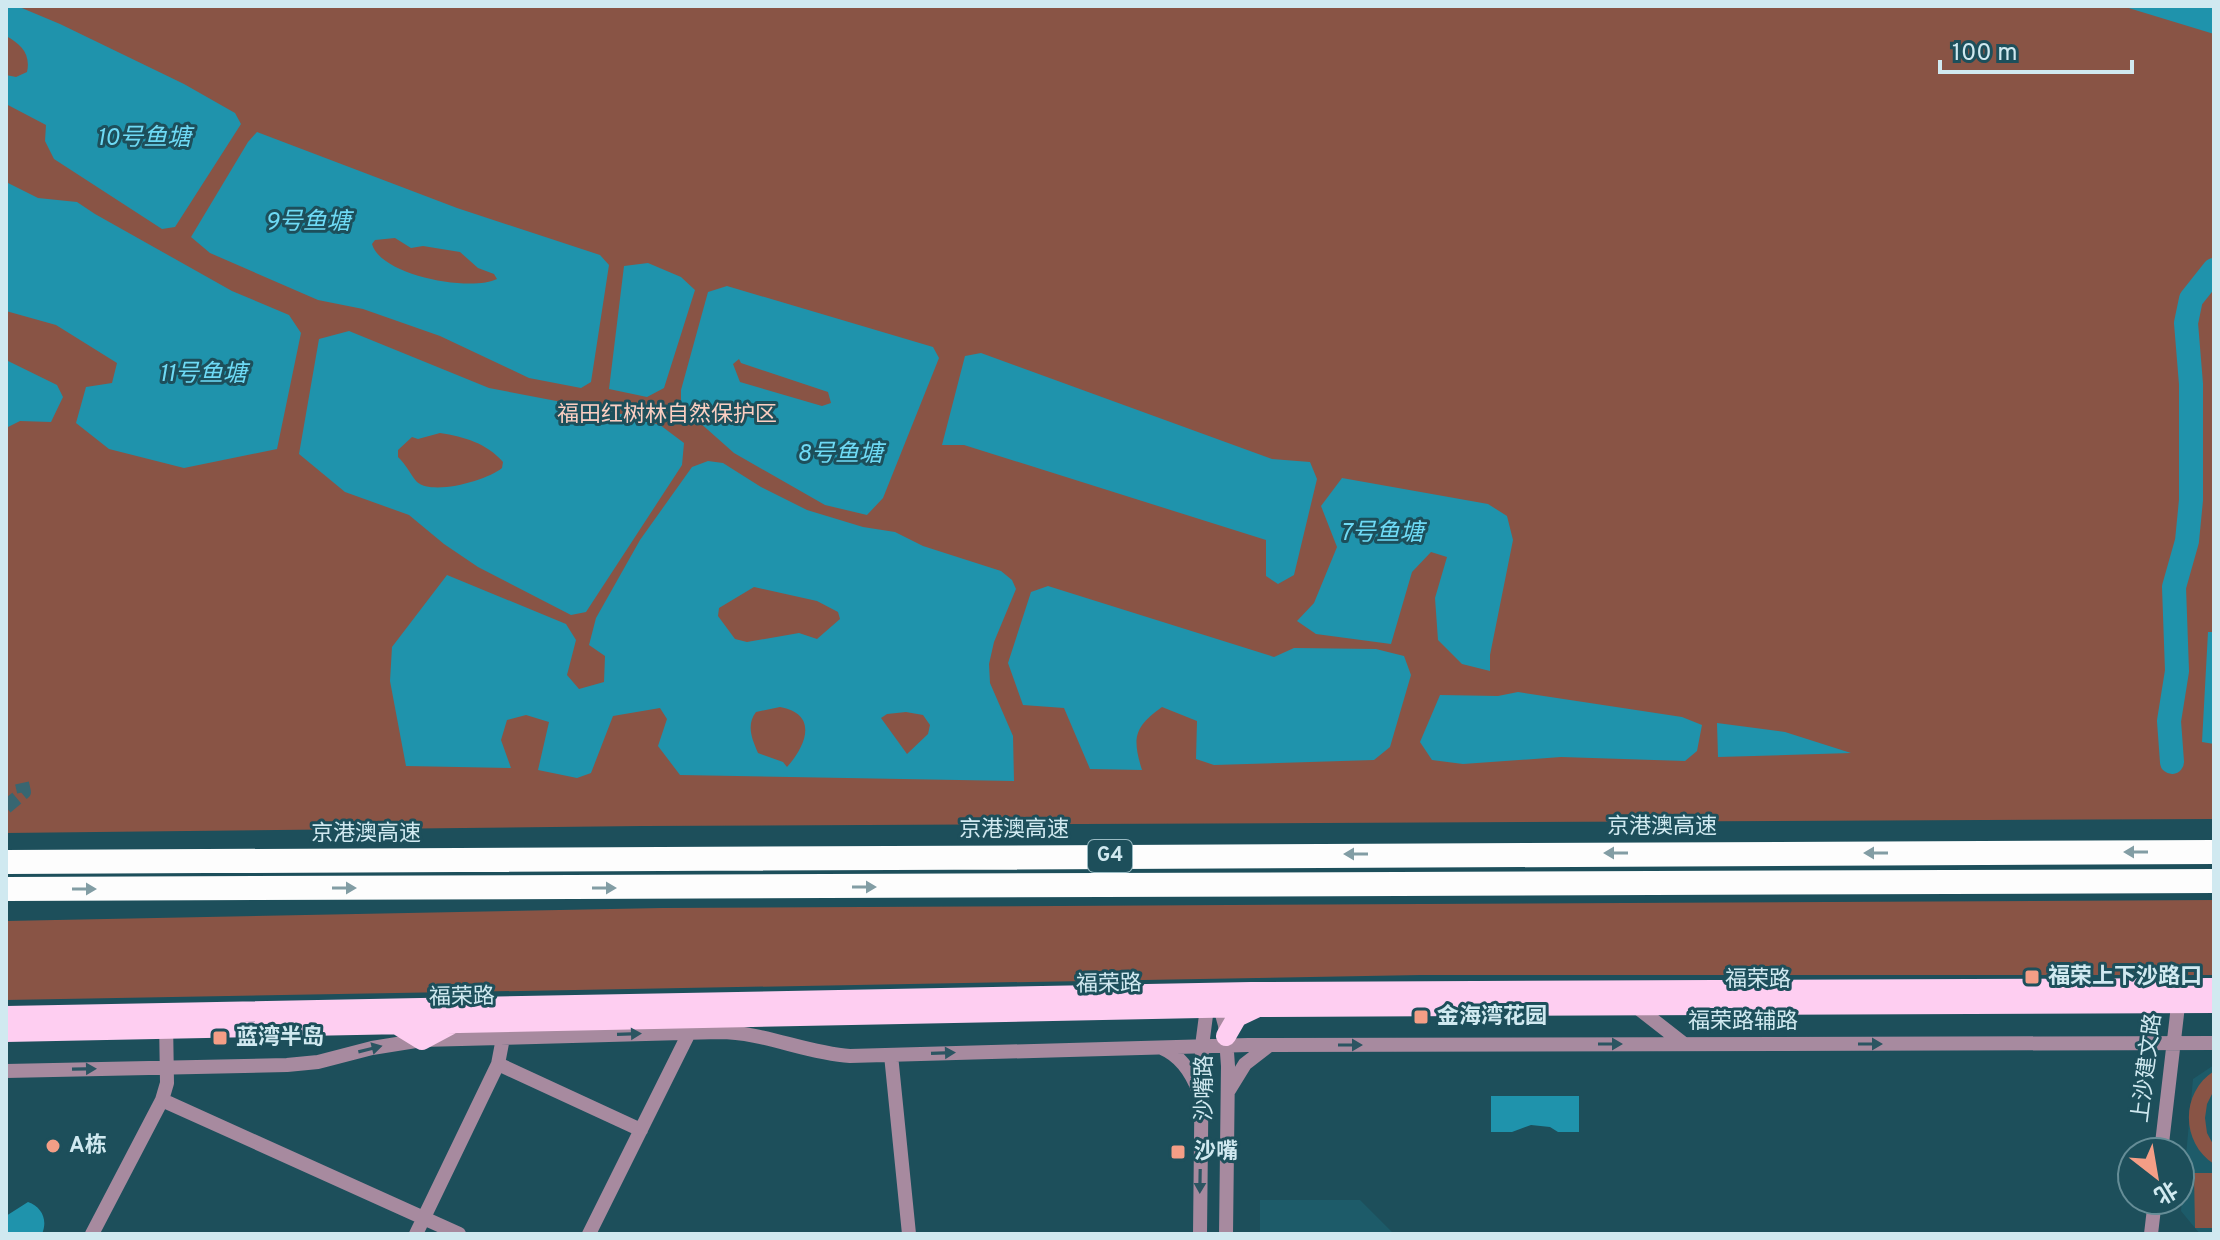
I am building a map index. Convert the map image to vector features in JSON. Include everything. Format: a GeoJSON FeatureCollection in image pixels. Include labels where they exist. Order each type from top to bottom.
{"type":"FeatureCollection","features":[{"type":"Feature","properties":{"kind":"highway","name":"京港澳高速"},"geometry":{"type":"LineString","coordinates":[[6,862],[2214,852]]}},
{"type":"Feature","properties":{"kind":"highway","name":"G4"},"geometry":{"type":"LineString","coordinates":[[6,889],[2214,881]]}},
{"type":"Feature","properties":{"kind":"main road","name":"福荣路"},"geometry":{"type":"LineString","coordinates":[[6,1016],[395,1024],[693,1025],[1213,1000],[1260,1006],[1634,1005],[2179,996],[2214,988]]}},
{"type":"Feature","properties":{"kind":"main road","name":"福荣路"},"geometry":{"type":"LineString","coordinates":[[6,1032],[166,1021],[1213,1000],[2179,996],[2214,1003]]}},
{"type":"Feature","properties":{"kind":"main road"},"geometry":{"type":"LineString","coordinates":[[1226,1041],[1230,1024],[1237,1017],[1260,1006]]}},
{"type":"Feature","properties":{"kind":"main road"},"geometry":{"type":"LineString","coordinates":[[395,1024],[422,1040],[455,1023]]}},
{"type":"Feature","properties":{"kind":"street","name":"上沙建文路"},"geometry":{"type":"LineString","coordinates":[[2163,1136],[2179,996]]}},
{"type":"Feature","properties":{"kind":"street","name":"沙嘴路"},"geometry":{"type":"LineString","coordinates":[[1213,1000],[1226,1041],[1226,1234]]}},
{"type":"Feature","properties":{"kind":"street","name":"沙嘴路"},"geometry":{"type":"LineString","coordinates":[[1200,1234],[1202,1046],[1213,1000]]}},
{"type":"Feature","properties":{"kind":"street"},"geometry":{"type":"LineString","coordinates":[[1634,1005],[1685,1044]]}},
{"type":"Feature","properties":{"kind":"street"},"geometry":{"type":"LineString","coordinates":[[92,1234],[162,1100],[167,1083],[166,1021]]}},
{"type":"Feature","properties":{"kind":"street"},"geometry":{"type":"LineString","coordinates":[[589,1234],[693,1025]]}},
{"type":"Feature","properties":{"kind":"street","name":"福荣路辅路"},"geometry":{"type":"LineString","coordinates":[[6,1071],[299,1064],[422,1040],[503,1038],[693,1025],[839,1055],[1158,1048],[1202,1046],[1226,1041],[1272,1045],[2214,1043]]}},
{"type":"Feature","properties":{"kind":"street"},"geometry":{"type":"LineString","coordinates":[[416,1234],[498,1064],[503,1038]]}},
{"type":"Feature","properties":{"kind":"street"},"geometry":{"type":"LineString","coordinates":[[1228,1094],[1233,1080],[1245,1064],[1272,1045]]}},
{"type":"Feature","properties":{"kind":"street"},"geometry":{"type":"LineString","coordinates":[[1158,1048],[1169,1051],[1183,1063],[1195,1082],[1202,1103]]}},
{"type":"Feature","properties":{"kind":"street"},"geometry":{"type":"LineString","coordinates":[[891,1055],[909,1234]]}},
{"type":"Feature","properties":{"kind":"street"},"geometry":{"type":"LineString","coordinates":[[498,1064],[641,1130]]}},
{"type":"Feature","properties":{"kind":"street"},"geometry":{"type":"LineString","coordinates":[[162,1100],[459,1234]]}},
{"type":"Feature","properties":{"kind":"shaded area"},"geometry":{"type":"Polygon","coordinates":[[[2214,1065],[2214,1234],[2200,1234],[2185,1216],[2196,1216],[2196,1136],[2188,1136],[2193,1079],[2214,1065]]]}},
{"type":"Feature","properties":{"kind":"shaded area"},"geometry":{"type":"Polygon","coordinates":[[[1260,1200],[1360,1200],[1394,1234],[1260,1234],[1260,1200]]]}},
{"type":"Feature","properties":{"kind":"green space","name":"福田红树林自然保护区"},"geometry":{"type":"Polygon","coordinates":[[[6,6],[2214,6],[2214,819],[643,826],[6,833],[6,6]]]}},
{"type":"Feature","properties":{"kind":"green space"},"geometry":{"type":"Polygon","coordinates":[[[2214,900],[2214,975],[1421,975],[6,1000],[6,921],[662,908],[2214,900]]]}},
{"type":"Feature","properties":{"kind":"green space"},"geometry":{"type":"Polygon","coordinates":[[[2214,1071],[2214,1090],[2205,1118],[2207,1133],[2214,1146],[2214,1164],[2196,1145],[2189,1118],[2190,1105],[2203,1080],[2214,1071]]]}},
{"type":"Feature","properties":{"kind":"green space"},"geometry":{"type":"Polygon","coordinates":[[[2196,1173],[2214,1173],[2214,1228],[2195,1228],[2196,1173]]]}},
{"type":"Feature","properties":{"kind":"water","name":"10号鱼塘"},"geometry":{"type":"Polygon","coordinates":[[[6,6],[17,6],[60,24],[184,84],[235,113],[241,124],[175,227],[162,229],[54,159],[45,141],[46,125],[6,104],[6,75],[16,77],[27,72],[28,60],[24,50],[6,36],[6,6]]]}},
{"type":"Feature","properties":{"kind":"water"},"geometry":{"type":"Polygon","coordinates":[[[2122,6],[2214,6],[2214,34],[2122,6]]]}},
{"type":"Feature","properties":{"kind":"water","name":"9号鱼塘"},"geometry":{"type":"Polygon","coordinates":[[[257,132],[457,208],[600,255],[609,265],[591,382],[581,388],[529,378],[440,336],[363,309],[318,300],[210,253],[191,237],[257,132]],[[395,238],[375,240],[372,244],[379,255],[409,273],[468,284],[497,279],[460,252],[423,246],[411,248],[395,238]]]}},
{"type":"Feature","properties":{"kind":"water","name":"11号鱼塘"},"geometry":{"type":"Polygon","coordinates":[[[6,182],[38,198],[77,202],[232,291],[289,315],[301,333],[277,449],[184,468],[109,449],[76,423],[86,387],[112,383],[117,363],[56,325],[6,311],[6,182]]]}},
{"type":"Feature","properties":{"kind":"water"},"geometry":{"type":"Polygon","coordinates":[[[648,263],[681,277],[695,290],[664,388],[647,397],[609,389],[624,266],[648,263]]]}},
{"type":"Feature","properties":{"kind":"water","name":"8号鱼塘"},"geometry":{"type":"Polygon","coordinates":[[[727,286],[933,347],[939,358],[883,498],[867,515],[825,505],[734,453],[681,406],[681,390],[708,292],[727,286]],[[739,359],[733,364],[740,382],[822,406],[831,403],[828,392],[741,363],[739,359]]]}},
{"type":"Feature","properties":{"kind":"water"},"geometry":{"type":"Polygon","coordinates":[[[349,331],[489,388],[614,412],[660,425],[684,443],[682,465],[586,612],[571,615],[478,567],[409,515],[345,492],[299,454],[319,339],[349,331]],[[440,433],[418,439],[412,437],[398,450],[398,457],[417,482],[435,487],[460,485],[502,468],[503,462],[490,450],[466,439],[440,433]]]}},
{"type":"Feature","properties":{"kind":"water"},"geometry":{"type":"Polygon","coordinates":[[[981,353],[1272,459],[1310,462],[1317,479],[1294,575],[1278,584],[1266,576],[1266,540],[964,445],[942,445],[965,356],[981,353]]]}},
{"type":"Feature","properties":{"kind":"water"},"geometry":{"type":"Polygon","coordinates":[[[6,360],[57,385],[63,397],[51,422],[20,421],[6,428],[6,360]]]}},
{"type":"Feature","properties":{"kind":"water"},"geometry":{"type":"Polygon","coordinates":[[[708,461],[723,463],[807,510],[863,527],[895,532],[923,546],[1001,571],[1012,580],[1016,589],[994,642],[989,664],[990,683],[1013,736],[1014,781],[680,775],[658,746],[667,719],[660,708],[613,716],[591,773],[577,778],[538,770],[549,722],[526,715],[507,720],[501,740],[511,768],[406,766],[390,681],[392,647],[447,575],[566,624],[576,640],[567,675],[579,689],[604,682],[605,656],[589,645],[596,618],[640,540],[692,467],[708,461]],[[754,587],[719,608],[718,616],[735,639],[747,642],[799,633],[817,639],[840,619],[838,612],[817,601],[754,587]],[[780,707],[756,712],[751,727],[758,753],[783,762],[787,767],[803,741],[805,732],[800,716],[780,707]],[[906,712],[887,714],[881,718],[907,754],[928,734],[930,725],[923,715],[906,712]]]}},
{"type":"Feature","properties":{"kind":"water","name":"7号鱼塘"},"geometry":{"type":"Polygon","coordinates":[[[1342,478],[1488,504],[1507,516],[1513,540],[1490,655],[1490,671],[1462,664],[1438,640],[1435,598],[1447,557],[1431,552],[1412,572],[1391,644],[1316,634],[1297,621],[1314,603],[1337,547],[1321,506],[1342,478]]]}},
{"type":"Feature","properties":{"kind":"water"},"geometry":{"type":"Polygon","coordinates":[[[1048,586],[1274,657],[1294,648],[1376,649],[1404,656],[1411,675],[1390,747],[1374,760],[1214,765],[1196,759],[1197,721],[1162,707],[1146,721],[1138,734],[1137,749],[1142,770],[1090,769],[1064,708],[1023,705],[1008,663],[1031,592],[1048,586]]]}},
{"type":"Feature","properties":{"kind":"water"},"geometry":{"type":"Polygon","coordinates":[[[2208,632],[2214,632],[2214,744],[2202,742],[2208,632]]]}},
{"type":"Feature","properties":{"kind":"water"},"geometry":{"type":"Polygon","coordinates":[[[1518,692],[1682,717],[1702,725],[1697,751],[1685,761],[1561,757],[1463,764],[1432,760],[1420,742],[1440,695],[1498,696],[1518,692]]]}},
{"type":"Feature","properties":{"kind":"water"},"geometry":{"type":"Polygon","coordinates":[[[1717,723],[1785,732],[1851,753],[1718,757],[1717,723]]]}},
{"type":"Feature","properties":{"kind":"water"},"geometry":{"type":"Polygon","coordinates":[[[1491,1096],[1579,1096],[1579,1132],[1558,1132],[1550,1127],[1531,1125],[1512,1132],[1491,1132],[1491,1096]]]}},
{"type":"Feature","properties":{"kind":"water"},"geometry":{"type":"Polygon","coordinates":[[[28,1202],[37,1207],[42,1215],[42,1234],[6,1234],[6,1216],[28,1202]]]}},
{"type":"Feature","properties":{"kind":"waterway"},"geometry":{"type":"LineString","coordinates":[[2172,762],[2169,721],[2177,671],[2174,587],[2187,541],[2191,500],[2191,384],[2186,323],[2191,299],[2214,270]]}},
{"type":"Feature","properties":{"kind":"tunnel"},"geometry":{"type":"LineString","coordinates":[[6,807],[24,792],[22,783]]}},
{"type":"Feature","properties":{"kind":"place","name":"福荣上下沙路口"},"geometry":{"type":"Point","coordinates":[2032,977]}},
{"type":"Feature","properties":{"kind":"place","name":"金海湾花园"},"geometry":{"type":"Point","coordinates":[1421,1017]}},
{"type":"Feature","properties":{"kind":"place","name":"蓝湾半岛"},"geometry":{"type":"Point","coordinates":[220,1038]}},
{"type":"Feature","properties":{"kind":"place","name":"A栋"},"geometry":{"type":"Point","coordinates":[53,1146]}},
{"type":"Feature","properties":{"kind":"place","name":"沙嘴"},"geometry":{"type":"Point","coordinates":[1178,1152]}}]}
